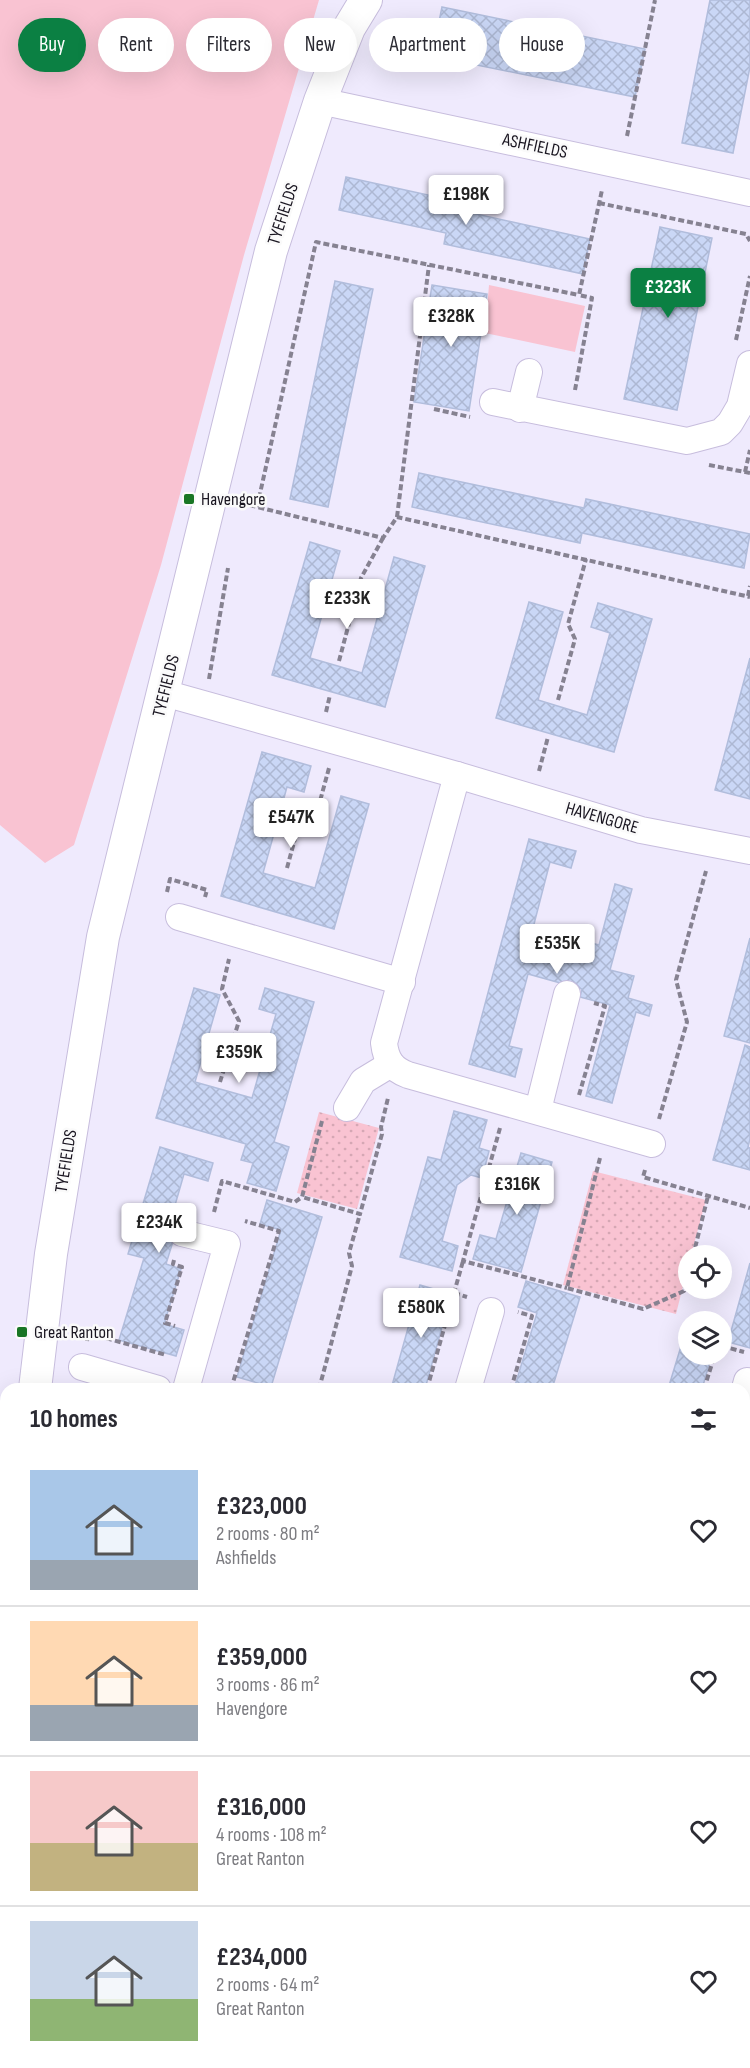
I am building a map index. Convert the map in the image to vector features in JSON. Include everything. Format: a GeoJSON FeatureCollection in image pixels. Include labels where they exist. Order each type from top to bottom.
{"type":"FeatureCollection","features":[{"type":"Feature","properties":{"kind":"street","name":"TYEFIELDS"},"geometry":{"type":"LineString","coordinates":[[36,1383],[51,1254],[103,937],[165,693],[271,251],[320,101],[349,28],[366,0]]}},
{"type":"Feature","properties":{"kind":"street","name":"ASHFIELDS"},"geometry":{"type":"LineString","coordinates":[[320,101],[750,193]]}},
{"type":"Feature","properties":{"kind":"street"},"geometry":{"type":"LineString","coordinates":[[493,402],[687,441],[705,438],[721,432],[740,406],[743,354]]}},
{"type":"Feature","properties":{"kind":"street"},"geometry":{"type":"LineString","coordinates":[[520,409],[529,372]]}},
{"type":"Feature","properties":{"kind":"street","name":"HAVENGORE"},"geometry":{"type":"LineString","coordinates":[[165,693],[457,775],[641,830],[750,851]]}},
{"type":"Feature","properties":{"kind":"street"},"geometry":{"type":"LineString","coordinates":[[457,775],[384,1043],[385,1055],[398,1072],[408,1076],[538,1110],[652,1144]]}},
{"type":"Feature","properties":{"kind":"street"},"geometry":{"type":"LineString","coordinates":[[179,917],[402,982]]}},
{"type":"Feature","properties":{"kind":"street"},"geometry":{"type":"LineString","coordinates":[[538,1110],[567,994]]}},
{"type":"Feature","properties":{"kind":"street"},"geometry":{"type":"LineString","coordinates":[[347,1108],[363,1081],[391,1064]]}},
{"type":"Feature","properties":{"kind":"street"},"geometry":{"type":"LineString","coordinates":[[182,1233],[227,1244],[188,1383]]}},
{"type":"Feature","properties":{"kind":"street"},"geometry":{"type":"LineString","coordinates":[[470,1383],[491,1311]]}},
{"type":"Feature","properties":{"kind":"street"},"geometry":{"type":"LineString","coordinates":[[82,1367],[137,1383]]}},
{"type":"Feature","properties":{"kind":"path"},"geometry":{"type":"LineString","coordinates":[[627,136],[655,0]]}},
{"type":"Feature","properties":{"kind":"path"},"geometry":{"type":"LineString","coordinates":[[579,295],[599,203],[746,234],[750,242]]}},
{"type":"Feature","properties":{"kind":"path"},"geometry":{"type":"LineString","coordinates":[[257,507],[316,242],[592,298],[573,397]]}},
{"type":"Feature","properties":{"kind":"path"},"geometry":{"type":"LineString","coordinates":[[339,661],[361,578],[397,517],[429,265]]}},
{"type":"Feature","properties":{"kind":"path"},"geometry":{"type":"LineString","coordinates":[[743,354],[750,276]]}},
{"type":"Feature","properties":{"kind":"path"},"geometry":{"type":"LineString","coordinates":[[745,472],[750,450]]}},
{"type":"Feature","properties":{"kind":"path"},"geometry":{"type":"LineString","coordinates":[[238,514],[240,503],[383,538]]}},
{"type":"Feature","properties":{"kind":"path"},"geometry":{"type":"LineString","coordinates":[[397,517],[749,596],[750,586]]}},
{"type":"Feature","properties":{"kind":"path"},"geometry":{"type":"LineString","coordinates":[[558,700],[576,639],[568,624],[586,559]]}},
{"type":"Feature","properties":{"kind":"path"},"geometry":{"type":"LineString","coordinates":[[210,684],[208,675],[229,560]]}},
{"type":"Feature","properties":{"kind":"path"},"geometry":{"type":"LineString","coordinates":[[537,781],[548,737]]}},
{"type":"Feature","properties":{"kind":"path"},"geometry":{"type":"LineString","coordinates":[[287,868],[303,809],[321,801],[329,766],[340,768]]}},
{"type":"Feature","properties":{"kind":"path"},"geometry":{"type":"LineString","coordinates":[[647,1118],[658,1122],[687,1022],[676,980],[706,870]]}},
{"type":"Feature","properties":{"kind":"path"},"geometry":{"type":"LineString","coordinates":[[179,917],[164,900],[170,879],[207,890],[204,901]]}},
{"type":"Feature","properties":{"kind":"path"},"geometry":{"type":"LineString","coordinates":[[567,994],[604,1006],[578,1099]]}},
{"type":"Feature","properties":{"kind":"path"},"geometry":{"type":"LineString","coordinates":[[429,1383],[502,1120]]}},
{"type":"Feature","properties":{"kind":"path"},"geometry":{"type":"LineString","coordinates":[[652,1144],[643,1177],[750,1208]]}},
{"type":"Feature","properties":{"kind":"path"},"geometry":{"type":"LineString","coordinates":[[567,1288],[602,1148]]}},
{"type":"Feature","properties":{"kind":"path"},"geometry":{"type":"LineString","coordinates":[[213,1212],[222,1181],[295,1202],[302,1197]]}},
{"type":"Feature","properties":{"kind":"path"},"geometry":{"type":"LineString","coordinates":[[696,1245],[708,1196]]}},
{"type":"Feature","properties":{"kind":"path"},"geometry":{"type":"LineString","coordinates":[[186,1330],[165,1323],[182,1267],[173,1264],[190,1205],[224,1215]]}},
{"type":"Feature","properties":{"kind":"path"},"geometry":{"type":"LineString","coordinates":[[321,1383],[352,1266],[349,1253],[360,1214]]}},
{"type":"Feature","properties":{"kind":"path"},"geometry":{"type":"LineString","coordinates":[[233,1383],[279,1231],[235,1218]]}},
{"type":"Feature","properties":{"kind":"path"},"geometry":{"type":"LineString","coordinates":[[463,1261],[643,1309],[678,1294]]}},
{"type":"Feature","properties":{"kind":"path"},"geometry":{"type":"LineString","coordinates":[[88,1333],[177,1358]]}},
{"type":"Feature","properties":{"kind":"path"},"geometry":{"type":"LineString","coordinates":[[732,1349],[750,1354]]}},
{"type":"Feature","properties":{"kind":"path"},"geometry":{"type":"LineString","coordinates":[[706,1383],[712,1365]]}},
{"type":"Feature","properties":{"kind":"shaded area"},"geometry":{"type":"Polygon","coordinates":[[[0,0],[319,0],[314,18],[284,18],[284,72],[298,72],[244,255],[161,565],[74,845],[45,863],[0,825],[0,0]]]}},
{"type":"Feature","properties":{"kind":"shaded area"},"geometry":{"type":"Polygon","coordinates":[[[489,285],[585,306],[575,352],[485,333],[489,285]]]}},
{"type":"Feature","properties":{"kind":"shaded area"},"geometry":{"type":"Polygon","coordinates":[[[319,1112],[379,1128],[357,1209],[297,1193],[319,1112]]]}},
{"type":"Feature","properties":{"kind":"shaded area"},"geometry":{"type":"Polygon","coordinates":[[[593,1171],[706,1200],[694,1245],[678,1245],[680,1299],[676,1314],[563,1285],[593,1171]]]}},
{"type":"Feature","properties":{"kind":"building"},"geometry":{"type":"Polygon","coordinates":[[[710,0],[750,0],[750,67],[733,153],[682,143],[710,0]]]}},
{"type":"Feature","properties":{"kind":"building"},"geometry":{"type":"Polygon","coordinates":[[[442,7],[499,19],[499,70],[487,67],[487,18],[440,18],[442,7]]]}},
{"type":"Feature","properties":{"kind":"building"},"geometry":{"type":"Polygon","coordinates":[[[585,37],[645,49],[635,97],[511,72],[585,72],[585,37]]]}},
{"type":"Feature","properties":{"kind":"building"},"geometry":{"type":"Polygon","coordinates":[[[346,177],[460,202],[458,210],[590,239],[583,274],[444,244],[446,233],[339,210],[346,177]]]}},
{"type":"Feature","properties":{"kind":"building"},"geometry":{"type":"Polygon","coordinates":[[[660,227],[712,238],[677,410],[624,399],[660,227]]]}},
{"type":"Feature","properties":{"kind":"building"},"geometry":{"type":"Polygon","coordinates":[[[335,281],[373,289],[328,507],[290,499],[335,281]]]}},
{"type":"Feature","properties":{"kind":"building"},"geometry":{"type":"Polygon","coordinates":[[[432,285],[487,294],[469,411],[414,402],[432,285]]]}},
{"type":"Feature","properties":{"kind":"building"},"geometry":{"type":"Polygon","coordinates":[[[419,473],[584,508],[586,499],[750,534],[744,568],[582,533],[580,543],[412,507],[419,473]]]}},
{"type":"Feature","properties":{"kind":"building"},"geometry":{"type":"Polygon","coordinates":[[[310,542],[340,551],[310,658],[362,673],[394,557],[425,566],[385,707],[272,675],[310,542]]]}},
{"type":"Feature","properties":{"kind":"building"},"geometry":{"type":"Polygon","coordinates":[[[529,602],[563,612],[538,700],[587,715],[610,633],[591,627],[598,603],[652,619],[614,752],[496,718],[529,602]]]}},
{"type":"Feature","properties":{"kind":"building"},"geometry":{"type":"Polygon","coordinates":[[[750,658],[750,799],[715,790],[750,658]]]}},
{"type":"Feature","properties":{"kind":"building"},"geometry":{"type":"Polygon","coordinates":[[[262,752],[311,766],[304,792],[287,787],[263,873],[315,888],[341,796],[369,804],[334,929],[221,896],[262,752]]]}},
{"type":"Feature","properties":{"kind":"building"},"geometry":{"type":"Polygon","coordinates":[[[529,839],[576,851],[571,868],[550,862],[533,928],[599,945],[615,884],[632,889],[610,970],[634,976],[628,998],[652,1005],[649,1016],[636,1012],[612,1103],[586,1096],[610,1005],[580,997],[582,989],[528,974],[509,1046],[522,1049],[515,1077],[469,1064],[529,839]]]}},
{"type":"Feature","properties":{"kind":"building"},"geometry":{"type":"Polygon","coordinates":[[[750,938],[750,1043],[724,1036],[750,938]]]}},
{"type":"Feature","properties":{"kind":"building"},"geometry":{"type":"Polygon","coordinates":[[[194,988],[220,995],[195,1082],[252,1098],[276,1014],[259,1009],[265,988],[314,1002],[274,1142],[289,1147],[276,1191],[247,1183],[253,1163],[241,1160],[246,1144],[156,1118],[194,988]]]}},
{"type":"Feature","properties":{"kind":"building"},"geometry":{"type":"Polygon","coordinates":[[[745,1045],[750,1047],[750,1139],[748,1147],[750,1148],[750,1170],[713,1160],[745,1045]]]}},
{"type":"Feature","properties":{"kind":"building"},"geometry":{"type":"Polygon","coordinates":[[[454,1111],[487,1120],[479,1148],[489,1151],[482,1178],[471,1175],[457,1185],[442,1241],[458,1246],[452,1271],[400,1257],[428,1157],[441,1160],[454,1111]]]}},
{"type":"Feature","properties":{"kind":"building"},"geometry":{"type":"Polygon","coordinates":[[[160,1147],[213,1163],[208,1181],[184,1174],[171,1219],[179,1222],[166,1264],[181,1269],[164,1324],[184,1330],[176,1356],[119,1340],[144,1258],[128,1254],[160,1147]]]}},
{"type":"Feature","properties":{"kind":"building"},"geometry":{"type":"Polygon","coordinates":[[[521,1153],[552,1162],[521,1272],[473,1259],[480,1235],[496,1239],[521,1153]]]}},
{"type":"Feature","properties":{"kind":"building"},"geometry":{"type":"Polygon","coordinates":[[[267,1200],[322,1217],[272,1383],[257,1383],[237,1377],[281,1230],[260,1224],[267,1200]]]}},
{"type":"Feature","properties":{"kind":"building"},"geometry":{"type":"Polygon","coordinates":[[[750,1263],[750,1348],[732,1343],[732,1328],[750,1263]]]}},
{"type":"Feature","properties":{"kind":"building"},"geometry":{"type":"Polygon","coordinates":[[[526,1281],[580,1297],[554,1383],[516,1383],[537,1313],[518,1307],[526,1281]]]}},
{"type":"Feature","properties":{"kind":"building"},"geometry":{"type":"Polygon","coordinates":[[[420,1285],[451,1294],[427,1383],[393,1383],[420,1285]]]}},
{"type":"Feature","properties":{"kind":"building"},"geometry":{"type":"Polygon","coordinates":[[[678,1356],[678,1365],[709,1365],[704,1383],[670,1383],[678,1356]]]}},
{"type":"Feature","properties":{"kind":"place","name":"Havengore"},"geometry":{"type":"Point","coordinates":[189,499]}},
{"type":"Feature","properties":{"kind":"place","name":"Great Ranton"},"geometry":{"type":"Point","coordinates":[22,1332]}}]}
